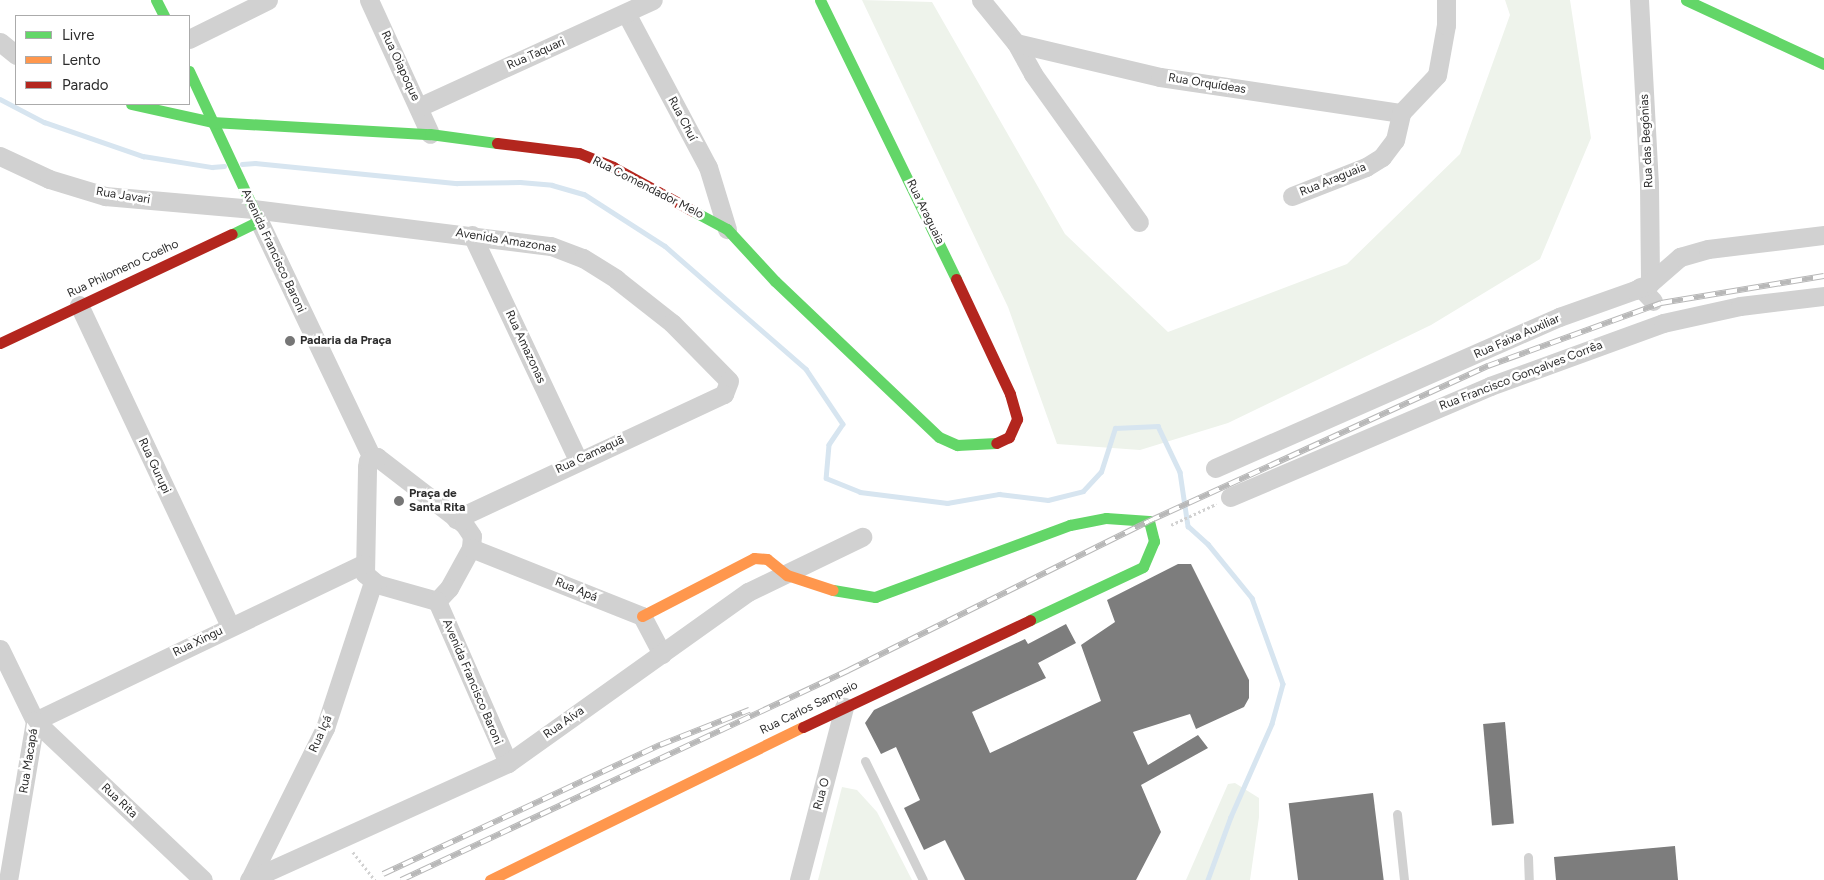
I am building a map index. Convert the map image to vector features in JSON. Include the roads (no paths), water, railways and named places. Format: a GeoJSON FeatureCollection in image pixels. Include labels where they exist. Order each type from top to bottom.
{"type":"FeatureCollection","features":[{"type":"Feature","properties":{"kind":"street"},"geometry":{"type":"LineString","coordinates":[[156,0],[164,15]]}},
{"type":"Feature","properties":{"kind":"street"},"geometry":{"type":"LineString","coordinates":[[190,38],[268,0]]}},
{"type":"Feature","properties":{"kind":"street","name":"Rua Oiapoque"},"geometry":{"type":"LineString","coordinates":[[369,0],[430,134]]}},
{"type":"Feature","properties":{"kind":"street","name":"Rua Taquari"},"geometry":{"type":"LineString","coordinates":[[419,107],[626,14],[653,0]]}},
{"type":"Feature","properties":{"kind":"street","name":"Rua Araguaia"},"geometry":{"type":"LineString","coordinates":[[820,0],[929,221],[1010,394],[1017,419],[1015,429]]}},
{"type":"Feature","properties":{"kind":"street"},"geometry":{"type":"LineString","coordinates":[[981,0],[1016,43],[1033,74],[1139,222]]}},
{"type":"Feature","properties":{"kind":"street"},"geometry":{"type":"LineString","coordinates":[[1402,113],[1437,76],[1446,25],[1446,0]]}},
{"type":"Feature","properties":{"kind":"street","name":"Rua das Begônias"},"geometry":{"type":"LineString","coordinates":[[1639,0],[1649,184],[1648,291]]}},
{"type":"Feature","properties":{"kind":"street"},"geometry":{"type":"LineString","coordinates":[[1686,0],[1824,64]]}},
{"type":"Feature","properties":{"kind":"street","name":"Rua Chuí"},"geometry":{"type":"LineString","coordinates":[[626,14],[708,167],[727,230]]}},
{"type":"Feature","properties":{"kind":"street"},"geometry":{"type":"LineString","coordinates":[[0,42],[15,54]]}},
{"type":"Feature","properties":{"kind":"street","name":"Rua Orquídeas"},"geometry":{"type":"LineString","coordinates":[[1016,43],[1160,77],[1402,113]]}},
{"type":"Feature","properties":{"kind":"street","name":"Avenida Francisco Baroni"},"geometry":{"type":"LineString","coordinates":[[190,73],[217,134],[372,458]]}},
{"type":"Feature","properties":{"kind":"street","name":"Rua Comendador Melo"},"geometry":{"type":"LineString","coordinates":[[135,105],[212,122],[430,134],[579,153],[613,167],[727,230],[775,281],[924,426],[940,437],[956,445],[976,446],[994,444],[1009,436],[1015,429]]}},
{"type":"Feature","properties":{"kind":"street","name":"Rua Araguaia"},"geometry":{"type":"LineString","coordinates":[[1292,196],[1366,167],[1382,157],[1395,140],[1402,113]]}},
{"type":"Feature","properties":{"kind":"street","name":"Rua Javari"},"geometry":{"type":"LineString","coordinates":[[0,156],[49,179],[105,196],[253,208]]}},
{"type":"Feature","properties":{"kind":"street","name":"Avenida Amazonas"},"geometry":{"type":"LineString","coordinates":[[253,208],[551,246],[583,258],[672,323],[729,381],[724,394]]}},
{"type":"Feature","properties":{"kind":"street","name":"Rua Philomeno Coelho"},"geometry":{"type":"LineString","coordinates":[[0,343],[79,305],[253,208]]}},
{"type":"Feature","properties":{"kind":"street","name":"Rua Amazonas"},"geometry":{"type":"LineString","coordinates":[[472,235],[578,460]]}},
{"type":"Feature","properties":{"kind":"street","name":"Rua Faixa Auxiliar"},"geometry":{"type":"LineString","coordinates":[[1215,468],[1559,317],[1648,291],[1680,257],[1708,249],[1824,235]]}},
{"type":"Feature","properties":{"kind":"street","name":"Rua Francisco Gonçalves Corrêa"},"geometry":{"type":"LineString","coordinates":[[1230,497],[1490,386],[1663,323],[1740,306],[1824,296]]}},
{"type":"Feature","properties":{"kind":"street","name":"Rua Gurupi"},"geometry":{"type":"LineString","coordinates":[[79,305],[230,626]]}},
{"type":"Feature","properties":{"kind":"street","name":"Rua Camaquã"},"geometry":{"type":"LineString","coordinates":[[456,518],[724,394]]}},
{"type":"Feature","properties":{"kind":"street"},"geometry":{"type":"LineString","coordinates":[[372,458],[381,459],[456,518],[470,531],[471,548],[449,588],[437,601],[427,601],[373,582],[365,574],[363,564],[367,467],[372,458]]}},
{"type":"Feature","properties":{"kind":"street","name":"Rua Carlos Sampaio"},"geometry":{"type":"LineString","coordinates":[[490,880],[844,706],[1143,566],[1154,541],[1149,521],[1106,518],[1015,542],[884,595],[855,596],[787,575]]}},
{"type":"Feature","properties":{"kind":"street","name":"Rua Aíva"},"geometry":{"type":"LineString","coordinates":[[250,880],[345,839],[508,763],[748,592],[787,575],[862,537]]}},
{"type":"Feature","properties":{"kind":"street","name":"Rua Apá"},"geometry":{"type":"LineString","coordinates":[[471,548],[642,616]]}},
{"type":"Feature","properties":{"kind":"street"},"geometry":{"type":"LineString","coordinates":[[662,654],[642,616],[754,558],[766,559],[787,575]]}},
{"type":"Feature","properties":{"kind":"street","name":"Rua Xingu"},"geometry":{"type":"LineString","coordinates":[[34,721],[363,564]]}},
{"type":"Feature","properties":{"kind":"street","name":"Rua Içá"},"geometry":{"type":"LineString","coordinates":[[250,880],[326,728],[373,582]]}},
{"type":"Feature","properties":{"kind":"street","name":"Avenida Francisco Baroni"},"geometry":{"type":"LineString","coordinates":[[437,601],[508,763]]}},
{"type":"Feature","properties":{"kind":"street","name":"Rua Macapá"},"geometry":{"type":"LineString","coordinates":[[0,649],[34,721],[8,880]]}},
{"type":"Feature","properties":{"kind":"street","name":"Rua O"},"geometry":{"type":"LineString","coordinates":[[798,880],[844,706]]}},
{"type":"Feature","properties":{"kind":"street","name":"Rua Rita"},"geometry":{"type":"LineString","coordinates":[[34,721],[203,880]]}},
{"type":"Feature","properties":{"kind":"lane"},"geometry":{"type":"LineString","coordinates":[[865,761],[923,880]]}},
{"type":"Feature","properties":{"kind":"lane"},"geometry":{"type":"LineString","coordinates":[[1397,814],[1404,880]]}},
{"type":"Feature","properties":{"kind":"lane"},"geometry":{"type":"LineString","coordinates":[[1528,857],[1529,880]]}},
{"type":"Feature","properties":{"kind":"waterway"},"geometry":{"type":"LineString","coordinates":[[0,99],[44,122],[143,156],[212,167],[224,166]]}},
{"type":"Feature","properties":{"kind":"waterway"},"geometry":{"type":"LineString","coordinates":[[242,164],[255,163],[457,183],[520,182],[552,185],[584,194],[665,246],[806,369],[843,424],[829,445],[826,478],[860,492],[947,503],[999,494],[1048,500],[1083,491],[1101,472],[1115,428],[1158,426],[1180,472],[1188,526],[1208,544],[1252,598],[1283,684],[1272,724],[1231,817],[1208,880]]}},
{"type":"Feature","properties":{"kind":"railway"},"geometry":{"type":"LineString","coordinates":[[401,880],[849,670],[1149,521],[1488,366],[1661,303],[1824,276]]}},
{"type":"Feature","properties":{"kind":"railway"},"geometry":{"type":"LineString","coordinates":[[383,874],[660,745],[749,710]]}},
{"type":"Feature","properties":{"kind":"place","name":"Padaria da Praça"},"geometry":{"type":"Point","coordinates":[290,341]}},
{"type":"Feature","properties":{"kind":"place","name":"Praça de Santa Rita"},"geometry":{"type":"Point","coordinates":[399,501]}}]}
